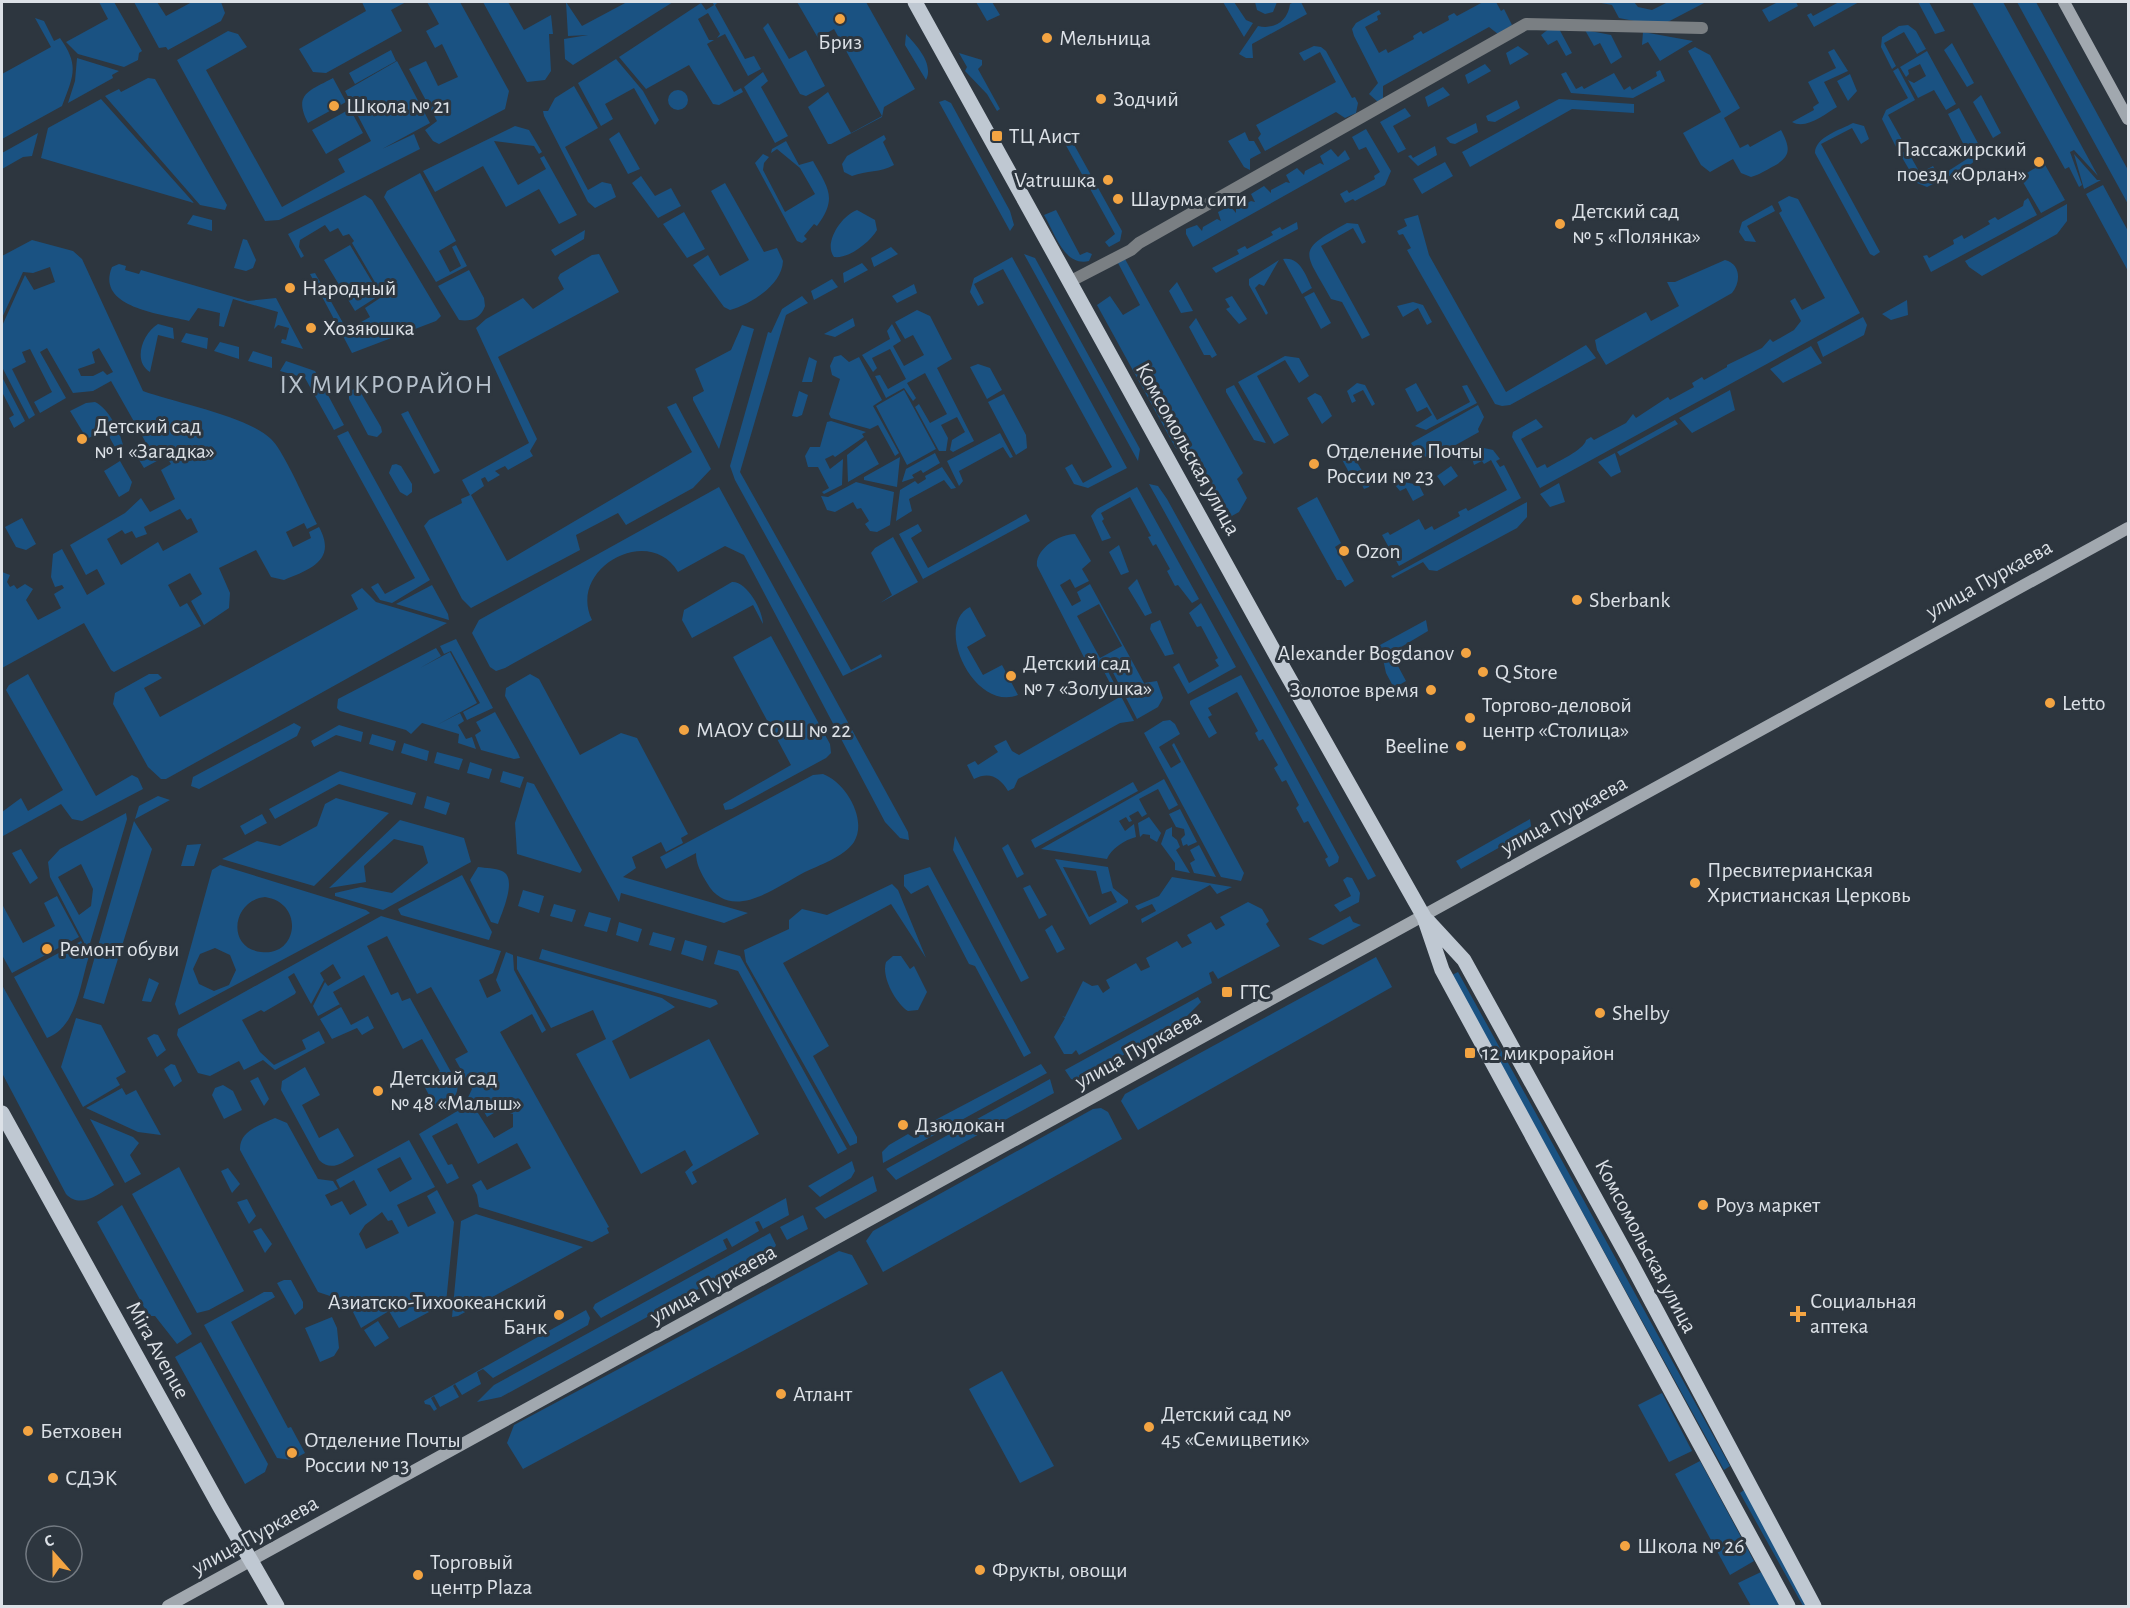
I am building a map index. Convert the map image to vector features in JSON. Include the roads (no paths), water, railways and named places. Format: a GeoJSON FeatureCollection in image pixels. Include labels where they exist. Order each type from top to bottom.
{"type":"FeatureCollection","features":[{"type":"Feature","properties":{"kind":"main road","name":"Комсомольская улица"},"geometry":{"type":"LineString","coordinates":[[915,2],[1424,917],[1442,969],[1788,1606]]}},
{"type":"Feature","properties":{"kind":"main road"},"geometry":{"type":"LineString","coordinates":[[2064,2],[2128,119]]}},
{"type":"Feature","properties":{"kind":"main road","name":"улица Пуркаева"},"geometry":{"type":"LineString","coordinates":[[168,1606],[1424,917],[1993,600],[2128,528]]}},
{"type":"Feature","properties":{"kind":"main road","name":"Комсомольская улица"},"geometry":{"type":"LineString","coordinates":[[1424,917],[1464,960],[1630,1261],[1814,1606]]}},
{"type":"Feature","properties":{"kind":"main road","name":"Mira Avenue"},"geometry":{"type":"LineString","coordinates":[[2,1113],[278,1606]]}},
{"type":"Feature","properties":{"kind":"street"},"geometry":{"type":"LineString","coordinates":[[1069,282],[1131,250],[1139,243],[1526,24],[1702,28]]}},
{"type":"Feature","properties":{"kind":"place","name":"Бриз"},"geometry":{"type":"Point","coordinates":[840,19]}},
{"type":"Feature","properties":{"kind":"place","name":"Мельница"},"geometry":{"type":"Point","coordinates":[1047,38]}},
{"type":"Feature","properties":{"kind":"place","name":"Зодчий"},"geometry":{"type":"Point","coordinates":[1101,99]}},
{"type":"Feature","properties":{"kind":"place","name":"Школа № 21"},"geometry":{"type":"Point","coordinates":[334,106]}},
{"type":"Feature","properties":{"kind":"place","name":"ТЦ Аист"},"geometry":{"type":"Point","coordinates":[997,136]}},
{"type":"Feature","properties":{"kind":"place","name":"Пассажирский поезд «Орлан»"},"geometry":{"type":"Point","coordinates":[2039,162]}},
{"type":"Feature","properties":{"kind":"place","name":"Vatruшка"},"geometry":{"type":"Point","coordinates":[1108,180]}},
{"type":"Feature","properties":{"kind":"place","name":"Шаурма сити"},"geometry":{"type":"Point","coordinates":[1118,199]}},
{"type":"Feature","properties":{"kind":"place","name":"Детский сад № 5 «Полянка»"},"geometry":{"type":"Point","coordinates":[1560,224]}},
{"type":"Feature","properties":{"kind":"place","name":"Народный"},"geometry":{"type":"Point","coordinates":[290,288]}},
{"type":"Feature","properties":{"kind":"place","name":"Хозяюшка"},"geometry":{"type":"Point","coordinates":[311,328]}},
{"type":"Feature","properties":{"kind":"place","name":"Детский сад № 1 «Загадка»"},"geometry":{"type":"Point","coordinates":[82,439]}},
{"type":"Feature","properties":{"kind":"place","name":"Отделение Почты России № 23"},"geometry":{"type":"Point","coordinates":[1314,464]}},
{"type":"Feature","properties":{"kind":"place","name":"Ozon"},"geometry":{"type":"Point","coordinates":[1344,551]}},
{"type":"Feature","properties":{"kind":"place","name":"Sberbank"},"geometry":{"type":"Point","coordinates":[1577,600]}},
{"type":"Feature","properties":{"kind":"place","name":"Alexander Bogdanov"},"geometry":{"type":"Point","coordinates":[1466,653]}},
{"type":"Feature","properties":{"kind":"place","name":"Q Store"},"geometry":{"type":"Point","coordinates":[1483,672]}},
{"type":"Feature","properties":{"kind":"place","name":"Детский сад № 7 «Золушка»"},"geometry":{"type":"Point","coordinates":[1011,676]}},
{"type":"Feature","properties":{"kind":"place","name":"Золотое время"},"geometry":{"type":"Point","coordinates":[1431,690]}},
{"type":"Feature","properties":{"kind":"place","name":"Letto"},"geometry":{"type":"Point","coordinates":[2050,703]}},
{"type":"Feature","properties":{"kind":"place","name":"Торгово-деловой центр «Столица»"},"geometry":{"type":"Point","coordinates":[1470,718]}},
{"type":"Feature","properties":{"kind":"place","name":"МАОУ СОШ № 22"},"geometry":{"type":"Point","coordinates":[684,730]}},
{"type":"Feature","properties":{"kind":"place","name":"Beeline"},"geometry":{"type":"Point","coordinates":[1461,746]}},
{"type":"Feature","properties":{"kind":"place","name":"Пресвитерианская Христианская Церковь"},"geometry":{"type":"Point","coordinates":[1695,883]}},
{"type":"Feature","properties":{"kind":"place","name":"Ремонт обуви"},"geometry":{"type":"Point","coordinates":[47,949]}},
{"type":"Feature","properties":{"kind":"place","name":"ГТС"},"geometry":{"type":"Point","coordinates":[1227,992]}},
{"type":"Feature","properties":{"kind":"place","name":"Shelby"},"geometry":{"type":"Point","coordinates":[1600,1013]}},
{"type":"Feature","properties":{"kind":"place","name":"12 микрорайон"},"geometry":{"type":"Point","coordinates":[1470,1053]}},
{"type":"Feature","properties":{"kind":"place","name":"Детский сад № 48 «Малыш»"},"geometry":{"type":"Point","coordinates":[378,1091]}},
{"type":"Feature","properties":{"kind":"place","name":"Дзюдокан"},"geometry":{"type":"Point","coordinates":[903,1125]}},
{"type":"Feature","properties":{"kind":"place","name":"Роуз маркет"},"geometry":{"type":"Point","coordinates":[1703,1205]}},
{"type":"Feature","properties":{"kind":"place","name":"Социальная аптека"},"geometry":{"type":"Point","coordinates":[1798,1314]}},
{"type":"Feature","properties":{"kind":"place","name":"Азиатско-Тихоокеанский Банк"},"geometry":{"type":"Point","coordinates":[559,1315]}},
{"type":"Feature","properties":{"kind":"place","name":"Атлант"},"geometry":{"type":"Point","coordinates":[781,1394]}},
{"type":"Feature","properties":{"kind":"place","name":"Детский сад № 45 «Семицветик»"},"geometry":{"type":"Point","coordinates":[1149,1427]}},
{"type":"Feature","properties":{"kind":"place","name":"Бетховен"},"geometry":{"type":"Point","coordinates":[28,1431]}},
{"type":"Feature","properties":{"kind":"place","name":"Отделение Почты России № 13"},"geometry":{"type":"Point","coordinates":[292,1453]}},
{"type":"Feature","properties":{"kind":"place","name":"СДЭК"},"geometry":{"type":"Point","coordinates":[53,1478]}},
{"type":"Feature","properties":{"kind":"place","name":"Школа № 26"},"geometry":{"type":"Point","coordinates":[1625,1546]}},
{"type":"Feature","properties":{"kind":"place","name":"Фрукты, овощи"},"geometry":{"type":"Point","coordinates":[980,1570]}},
{"type":"Feature","properties":{"kind":"place","name":"Торговый центр Plaza"},"geometry":{"type":"Point","coordinates":[418,1575]}},
{"type":"Feature","properties":{"kind":"district","name":"IX МИКРОРАЙОН"},"geometry":{"type":"Point","coordinates":[387,385]}}]}
